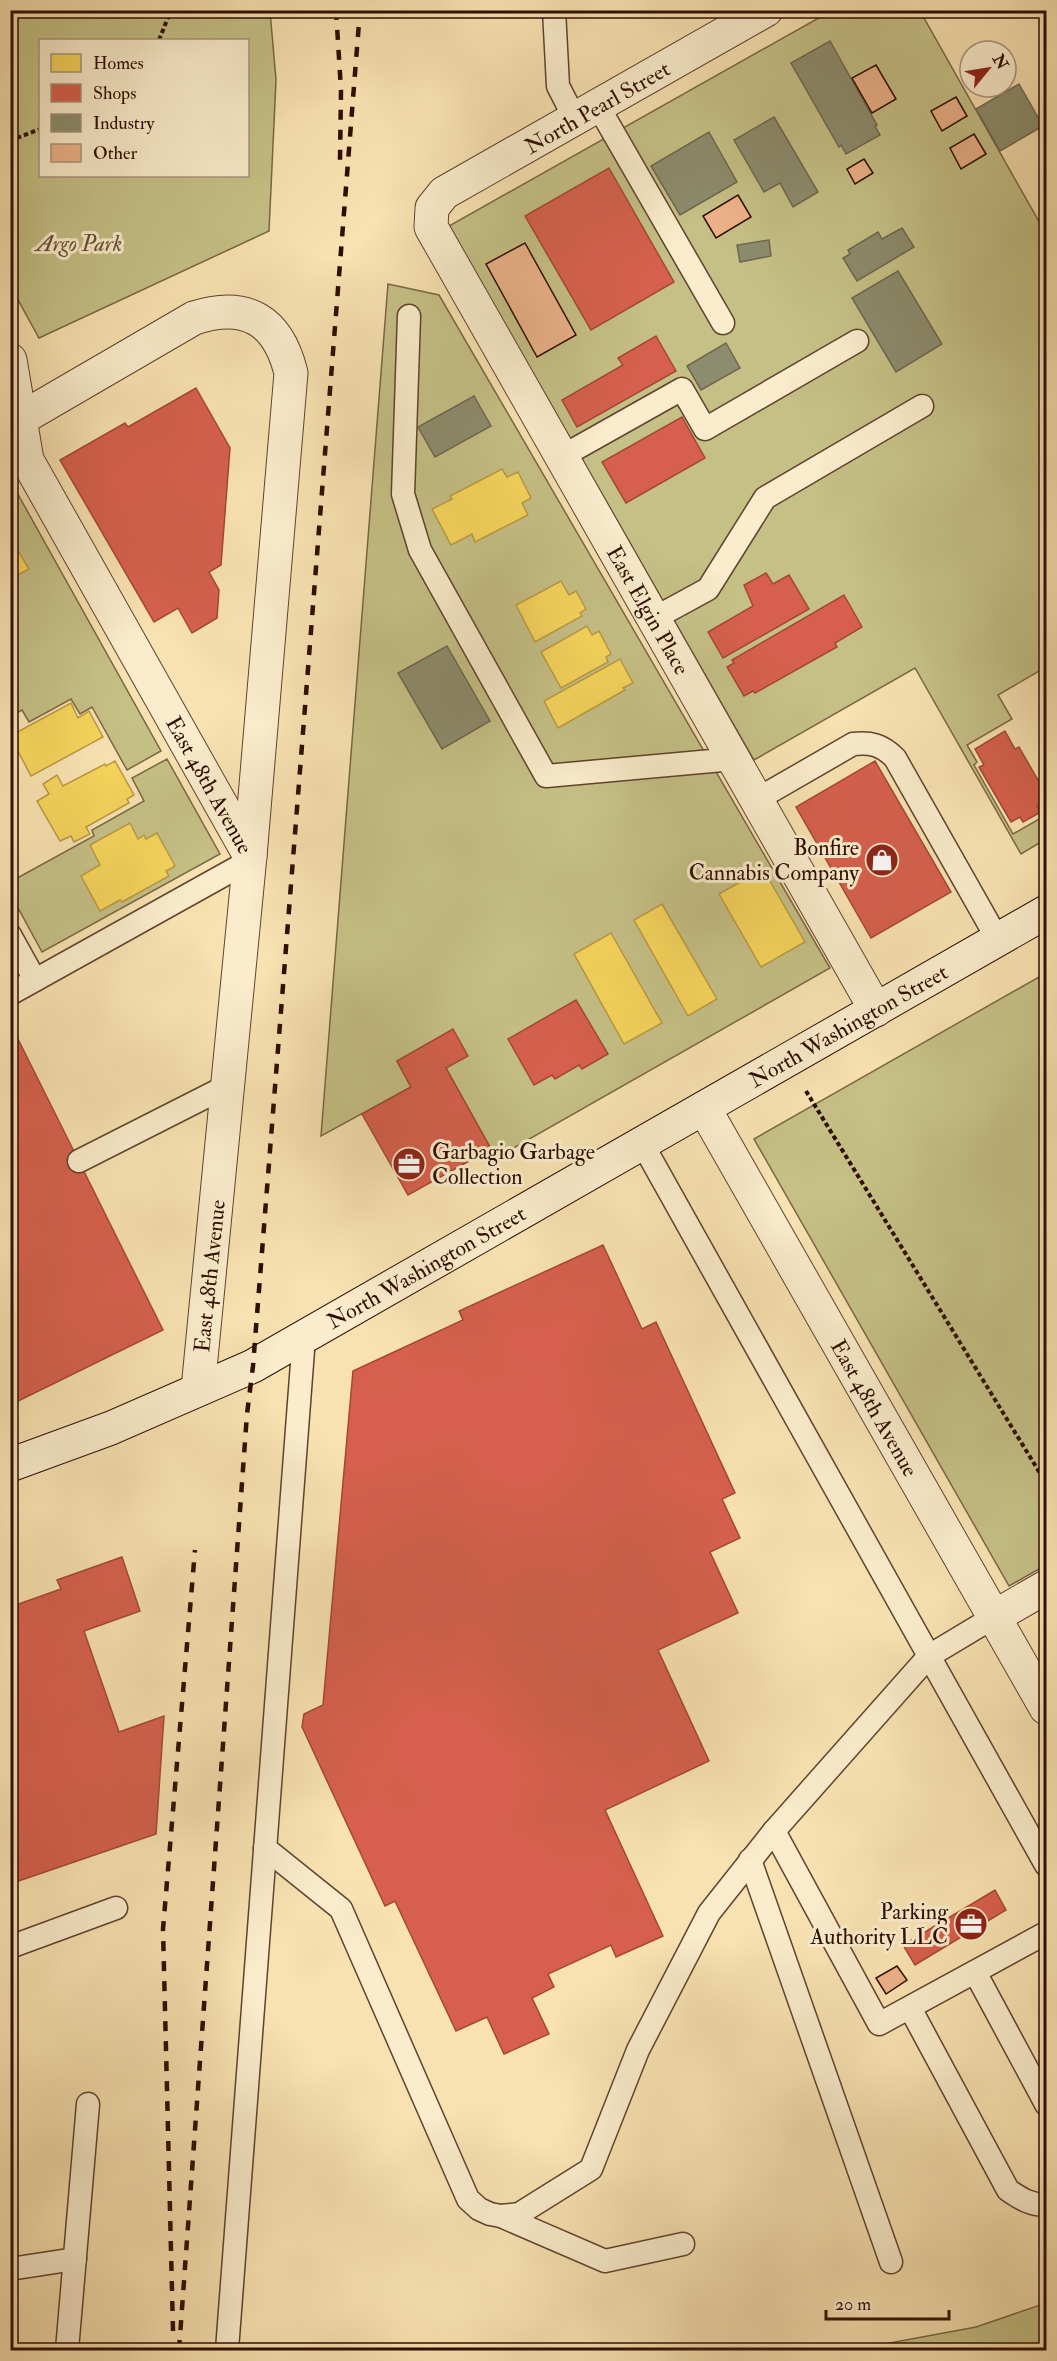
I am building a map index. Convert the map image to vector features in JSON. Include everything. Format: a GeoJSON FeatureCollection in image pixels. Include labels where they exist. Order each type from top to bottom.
{"type":"FeatureCollection","features":[{"type":"Feature","properties":{"kind":"street","name":"North Pearl Street"},"geometry":{"type":"LineString","coordinates":[[432,208],[444,193],[760,12]]}},
{"type":"Feature","properties":{"kind":"street","name":"East Elgin Place"},"geometry":{"type":"LineString","coordinates":[[432,208],[431,227],[435,236],[876,1010]]}},
{"type":"Feature","properties":{"kind":"street"},"geometry":{"type":"LineString","coordinates":[[16,422],[194,318],[214,311],[236,312],[257,319],[274,333],[285,352],[291,373],[249,858]]}},
{"type":"Feature","properties":{"kind":"street","name":"East 48th Avenue"},"geometry":{"type":"LineString","coordinates":[[10,360],[16,422],[27,460],[249,858],[198,1389]]}},
{"type":"Feature","properties":{"kind":"street","name":"North Washington Street"},"geometry":{"type":"LineString","coordinates":[[10,1465],[111,1428],[253,1366],[1047,912]]}},
{"type":"Feature","properties":{"kind":"street","name":"East 48th Avenue"},"geometry":{"type":"LineString","coordinates":[[704,1108],[1047,1708]]}},
{"type":"Feature","properties":{"kind":"street"},"geometry":{"type":"LineString","coordinates":[[994,1617],[1047,1587]]}},
{"type":"Feature","properties":{"kind":"lane"},"geometry":{"type":"LineString","coordinates":[[554,10],[558,86],[586,112],[723,323]]}},
{"type":"Feature","properties":{"kind":"lane"},"geometry":{"type":"LineString","coordinates":[[410,316],[403,494],[420,550],[546,776],[734,759]]}},
{"type":"Feature","properties":{"kind":"lane"},"geometry":{"type":"LineString","coordinates":[[561,457],[682,389],[705,429],[857,341]]}},
{"type":"Feature","properties":{"kind":"lane"},"geometry":{"type":"LineString","coordinates":[[653,619],[708,588],[765,498],[922,406]]}},
{"type":"Feature","properties":{"kind":"lane"},"geometry":{"type":"LineString","coordinates":[[756,800],[854,744],[866,742],[887,750],[895,758],[998,940]]}},
{"type":"Feature","properties":{"kind":"lane"},"geometry":{"type":"LineString","coordinates":[[10,994],[249,858]]}},
{"type":"Feature","properties":{"kind":"lane"},"geometry":{"type":"LineString","coordinates":[[10,935],[35,980]]}},
{"type":"Feature","properties":{"kind":"lane"},"geometry":{"type":"LineString","coordinates":[[79,1161],[227,1086]]}},
{"type":"Feature","properties":{"kind":"lane"},"geometry":{"type":"LineString","coordinates":[[642,1143],[1047,1865]]}},
{"type":"Feature","properties":{"kind":"lane"},"geometry":{"type":"LineString","coordinates":[[227,2350],[304,1337]]}},
{"type":"Feature","properties":{"kind":"lane"},"geometry":{"type":"LineString","coordinates":[[501,2216],[519,2214],[591,2169],[638,2050],[709,1913],[774,1831],[929,1656],[994,1617]]}},
{"type":"Feature","properties":{"kind":"lane"},"geometry":{"type":"LineString","coordinates":[[774,1831],[879,2024],[1047,1933]]}},
{"type":"Feature","properties":{"kind":"lane"},"geometry":{"type":"LineString","coordinates":[[265,1848],[341,1909],[468,2199],[479,2209],[501,2216],[605,2261],[684,2244]]}},
{"type":"Feature","properties":{"kind":"lane"},"geometry":{"type":"LineString","coordinates":[[750,1860],[891,2262]]}},
{"type":"Feature","properties":{"kind":"lane"},"geometry":{"type":"LineString","coordinates":[[10,1947],[116,1908]]}},
{"type":"Feature","properties":{"kind":"lane"},"geometry":{"type":"LineString","coordinates":[[975,1972],[1047,2104]]}},
{"type":"Feature","properties":{"kind":"lane"},"geometry":{"type":"LineString","coordinates":[[910,2008],[1008,2190],[1022,2200],[1037,2205],[1047,2205]]}},
{"type":"Feature","properties":{"kind":"lane"},"geometry":{"type":"LineString","coordinates":[[67,2350],[88,2104]]}},
{"type":"Feature","properties":{"kind":"lane"},"geometry":{"type":"LineString","coordinates":[[10,2269],[75,2259]]}},
{"type":"Feature","properties":{"kind":"path"},"geometry":{"type":"LineString","coordinates":[[159,39],[171,10]]}},
{"type":"Feature","properties":{"kind":"path"},"geometry":{"type":"LineString","coordinates":[[10,135],[17,138],[39,129]]}},
{"type":"Feature","properties":{"kind":"path"},"geometry":{"type":"LineString","coordinates":[[807,1091],[1047,1484]]}},
{"type":"Feature","properties":{"kind":"green space","name":"Argo Park"},"geometry":{"type":"Polygon","coordinates":[[[10,11],[270,11],[276,80],[269,231],[39,338],[11,287],[10,11]]]}},
{"type":"Feature","properties":{"kind":"green space"},"geometry":{"type":"Polygon","coordinates":[[[831,11],[920,11],[958,78],[958,99],[970,99],[1046,234],[1046,667],[998,695],[1012,719],[967,745],[977,762],[974,765],[1013,834],[1046,815],[1046,839],[1021,854],[915,668],[754,760],[449,226],[831,11]]]}},
{"type":"Feature","properties":{"kind":"green space"},"geometry":{"type":"Polygon","coordinates":[[[388,284],[439,295],[830,968],[496,1158],[446,1068],[453,1030],[397,1061],[411,1087],[321,1136],[388,284]]]}},
{"type":"Feature","properties":{"kind":"green space"},"geometry":{"type":"Polygon","coordinates":[[[10,480],[161,751],[127,770],[92,707],[80,714],[71,699],[29,722],[22,710],[11,716],[10,480]]]}},
{"type":"Feature","properties":{"kind":"green space"},"geometry":{"type":"Polygon","coordinates":[[[167,759],[220,854],[42,952],[11,895],[10,882],[94,836],[92,830],[144,801],[132,778],[167,759]]]}},
{"type":"Feature","properties":{"kind":"green space"},"geometry":{"type":"Polygon","coordinates":[[[1046,973],[1046,1565],[1009,1586],[754,1139],[1046,973]]]}},
{"type":"Feature","properties":{"kind":"green space"},"geometry":{"type":"Polygon","coordinates":[[[1046,2303],[1046,2350],[852,2350],[976,2327],[1046,2303]]]}},
{"type":"Feature","properties":{"kind":"building: Homes"},"geometry":{"type":"Polygon","coordinates":[[[502,469],[507,477],[518,472],[531,498],[522,503],[528,515],[475,542],[472,534],[451,545],[432,509],[452,499],[450,496],[502,469]]]}},
{"type":"Feature","properties":{"kind":"building: Homes"},"geometry":{"type":"Polygon","coordinates":[[[10,537],[29,569],[10,579],[10,537]]]}},
{"type":"Feature","properties":{"kind":"building: Homes"},"geometry":{"type":"Polygon","coordinates":[[[561,581],[569,595],[576,591],[586,609],[580,613],[582,616],[535,642],[516,605],[561,581]]]}},
{"type":"Feature","properties":{"kind":"building: Homes"},"geometry":{"type":"Polygon","coordinates":[[[587,626],[592,635],[599,631],[611,654],[606,657],[608,662],[561,688],[541,652],[587,626]]]}},
{"type":"Feature","properties":{"kind":"building: Homes"},"geometry":{"type":"Polygon","coordinates":[[[620,659],[633,683],[623,688],[625,690],[558,728],[544,701],[620,659]]]}},
{"type":"Feature","properties":{"kind":"building: Homes"},"geometry":{"type":"Polygon","coordinates":[[[71,703],[78,718],[89,711],[103,737],[31,776],[10,736],[71,703]]]}},
{"type":"Feature","properties":{"kind":"building: Homes"},"geometry":{"type":"Polygon","coordinates":[[[115,761],[134,795],[127,799],[129,803],[86,827],[90,834],[74,842],[71,836],[60,841],[37,801],[49,794],[43,784],[57,775],[63,786],[115,761]]]}},
{"type":"Feature","properties":{"kind":"building: Homes"},"geometry":{"type":"Polygon","coordinates":[[[130,823],[138,839],[144,835],[146,839],[157,833],[175,866],[166,871],[169,876],[122,902],[120,900],[100,911],[81,876],[100,865],[90,845],[130,823]]]}},
{"type":"Feature","properties":{"kind":"building: Homes"},"geometry":{"type":"Polygon","coordinates":[[[763,869],[805,942],[761,967],[719,894],[763,869]]]}},
{"type":"Feature","properties":{"kind":"building: Homes"},"geometry":{"type":"Polygon","coordinates":[[[662,904],[717,999],[688,1016],[634,920],[662,904]]]}},
{"type":"Feature","properties":{"kind":"building: Homes"},"geometry":{"type":"Polygon","coordinates":[[[611,933],[662,1023],[624,1044],[574,954],[611,933]]]}},
{"type":"Feature","properties":{"kind":"building: Shops"},"geometry":{"type":"Polygon","coordinates":[[[609,168],[674,282],[591,330],[525,216],[609,168]]]}},
{"type":"Feature","properties":{"kind":"building: Shops"},"geometry":{"type":"Polygon","coordinates":[[[656,336],[676,371],[577,427],[562,400],[623,365],[618,358],[656,336]]]}},
{"type":"Feature","properties":{"kind":"building: Shops"},"geometry":{"type":"Polygon","coordinates":[[[196,388],[230,448],[221,565],[209,572],[219,590],[217,618],[192,633],[178,608],[154,622],[60,460],[125,423],[128,427],[196,388]]]}},
{"type":"Feature","properties":{"kind":"building: Shops"},"geometry":{"type":"Polygon","coordinates":[[[682,417],[705,458],[626,503],[602,462],[682,417]]]}},
{"type":"Feature","properties":{"kind":"building: Shops"},"geometry":{"type":"Polygon","coordinates":[[[766,573],[773,584],[789,575],[809,609],[723,658],[708,632],[753,606],[744,585],[766,573]]]}},
{"type":"Feature","properties":{"kind":"building: Shops"},"geometry":{"type":"Polygon","coordinates":[[[844,595],[862,627],[835,643],[837,647],[755,693],[753,691],[744,696],[727,667],[734,663],[732,660],[844,595]]]}},
{"type":"Feature","properties":{"kind":"building: Shops"},"geometry":{"type":"Polygon","coordinates":[[[1005,731],[1015,749],[1019,747],[1046,794],[1046,800],[1037,806],[1041,812],[1023,822],[1020,817],[1011,822],[979,767],[984,765],[975,749],[1005,731]]]}},
{"type":"Feature","properties":{"kind":"building: Shops"},"geometry":{"type":"Polygon","coordinates":[[[875,761],[951,892],[871,938],[796,807],[875,761]]]}},
{"type":"Feature","properties":{"kind":"building: Shops"},"geometry":{"type":"Polygon","coordinates":[[[576,1000],[608,1054],[582,1069],[579,1065],[555,1079],[552,1075],[534,1085],[508,1039],[576,1000]]]}},
{"type":"Feature","properties":{"kind":"building: Shops"},"geometry":{"type":"Polygon","coordinates":[[[10,1023],[163,1330],[10,1405],[10,1023]]]}},
{"type":"Feature","properties":{"kind":"building: Shops"},"geometry":{"type":"Polygon","coordinates":[[[453,1029],[468,1056],[446,1068],[491,1149],[408,1195],[362,1114],[411,1087],[397,1061],[453,1029]]]}},
{"type":"Feature","properties":{"kind":"building: Shops"},"geometry":{"type":"Polygon","coordinates":[[[603,1245],[642,1329],[656,1322],[735,1493],[722,1499],[740,1538],[710,1552],[738,1613],[658,1650],[709,1761],[605,1810],[663,1936],[616,1957],[611,1945],[548,1974],[554,1987],[532,1998],[549,2034],[504,2054],[487,2017],[456,2031],[395,1901],[385,1906],[302,1727],[304,1714],[323,1705],[353,1371],[463,1320],[459,1311],[603,1245]]]}},
{"type":"Feature","properties":{"kind":"building: Shops"},"geometry":{"type":"Polygon","coordinates":[[[122,1557],[140,1611],[84,1631],[119,1732],[164,1716],[156,1834],[10,1884],[10,1607],[61,1589],[57,1580],[122,1557]]]}},
{"type":"Feature","properties":{"kind":"building: Shops"},"geometry":{"type":"Polygon","coordinates":[[[995,1890],[1006,1910],[915,1965],[903,1945],[995,1890]]]}},
{"type":"Feature","properties":{"kind":"building: Industry"},"geometry":{"type":"Polygon","coordinates":[[[830,41],[877,125],[875,126],[880,135],[846,154],[841,145],[839,147],[791,63],[830,41]]]}},
{"type":"Feature","properties":{"kind":"building: Industry"},"geometry":{"type":"Polygon","coordinates":[[[1018,85],[1043,126],[1000,151],[976,109],[993,99],[1018,99],[1018,85]]]}},
{"type":"Feature","properties":{"kind":"building: Industry"},"geometry":{"type":"Polygon","coordinates":[[[774,117],[818,192],[793,207],[780,183],[764,192],[734,140],[774,117]]]}},
{"type":"Feature","properties":{"kind":"building: Industry"},"geometry":{"type":"Polygon","coordinates":[[[709,132],[737,182],[680,215],[651,166],[709,132]]]}},
{"type":"Feature","properties":{"kind":"building: Industry"},"geometry":{"type":"Polygon","coordinates":[[[902,228],[914,247],[857,281],[843,258],[850,254],[848,250],[878,232],[882,239],[902,228]]]}},
{"type":"Feature","properties":{"kind":"building: Industry"},"geometry":{"type":"Polygon","coordinates":[[[769,240],[771,256],[740,262],[737,245],[769,240]]]}},
{"type":"Feature","properties":{"kind":"building: Industry"},"geometry":{"type":"Polygon","coordinates":[[[898,271],[942,344],[896,372],[852,298],[898,271]]]}},
{"type":"Feature","properties":{"kind":"building: Industry"},"geometry":{"type":"Polygon","coordinates":[[[726,343],[740,368],[701,390],[687,366],[726,343]]]}},
{"type":"Feature","properties":{"kind":"building: Industry"},"geometry":{"type":"Polygon","coordinates":[[[474,396],[491,426],[435,457],[418,427],[474,396]]]}},
{"type":"Feature","properties":{"kind":"building: Industry"},"geometry":{"type":"Polygon","coordinates":[[[447,646],[490,721],[442,749],[398,673],[447,646]]]}},
{"type":"Feature","properties":{"kind":"building: Other"},"geometry":{"type":"Polygon","coordinates":[[[876,65],[896,99],[872,113],[852,78],[876,65]]]}},
{"type":"Feature","properties":{"kind":"building: Other"},"geometry":{"type":"Polygon","coordinates":[[[956,97],[967,116],[942,131],[931,111],[956,97]]]}},
{"type":"Feature","properties":{"kind":"building: Other"},"geometry":{"type":"Polygon","coordinates":[[[974,134],[986,154],[961,169],[950,148],[974,134]]]}},
{"type":"Feature","properties":{"kind":"building: Other"},"geometry":{"type":"Polygon","coordinates":[[[864,159],[873,173],[855,184],[847,169],[864,159]]]}},
{"type":"Feature","properties":{"kind":"building: Other"},"geometry":{"type":"Polygon","coordinates":[[[738,195],[751,217],[716,238],[703,216],[738,195]]]}},
{"type":"Feature","properties":{"kind":"building: Other"},"geometry":{"type":"Polygon","coordinates":[[[525,243],[576,335],[537,357],[486,264],[525,243]]]}},
{"type":"Feature","properties":{"kind":"building: Other"},"geometry":{"type":"Polygon","coordinates":[[[897,1966],[907,1980],[886,1994],[876,1978],[897,1966]]]}},
{"type":"Feature","properties":{"kind":"railway"},"geometry":{"type":"LineString","coordinates":[[336,10],[341,90],[340,160]]}},
{"type":"Feature","properties":{"kind":"railway"},"geometry":{"type":"LineString","coordinates":[[179,2350],[247,1414],[253,1366],[360,10]]}},
{"type":"Feature","properties":{"kind":"railway"},"geometry":{"type":"LineString","coordinates":[[173,2331],[163,1929],[195,1550]]}},
{"type":"Feature","properties":{"kind":"place","name":"Bonfire Cannabis Company"},"geometry":{"type":"Point","coordinates":[882,860]}},
{"type":"Feature","properties":{"kind":"place","name":"Garbagio Garbage Collection"},"geometry":{"type":"Point","coordinates":[409,1164]}},
{"type":"Feature","properties":{"kind":"place","name":"Parking Authority LLC"},"geometry":{"type":"Point","coordinates":[971,1924]}}]}
